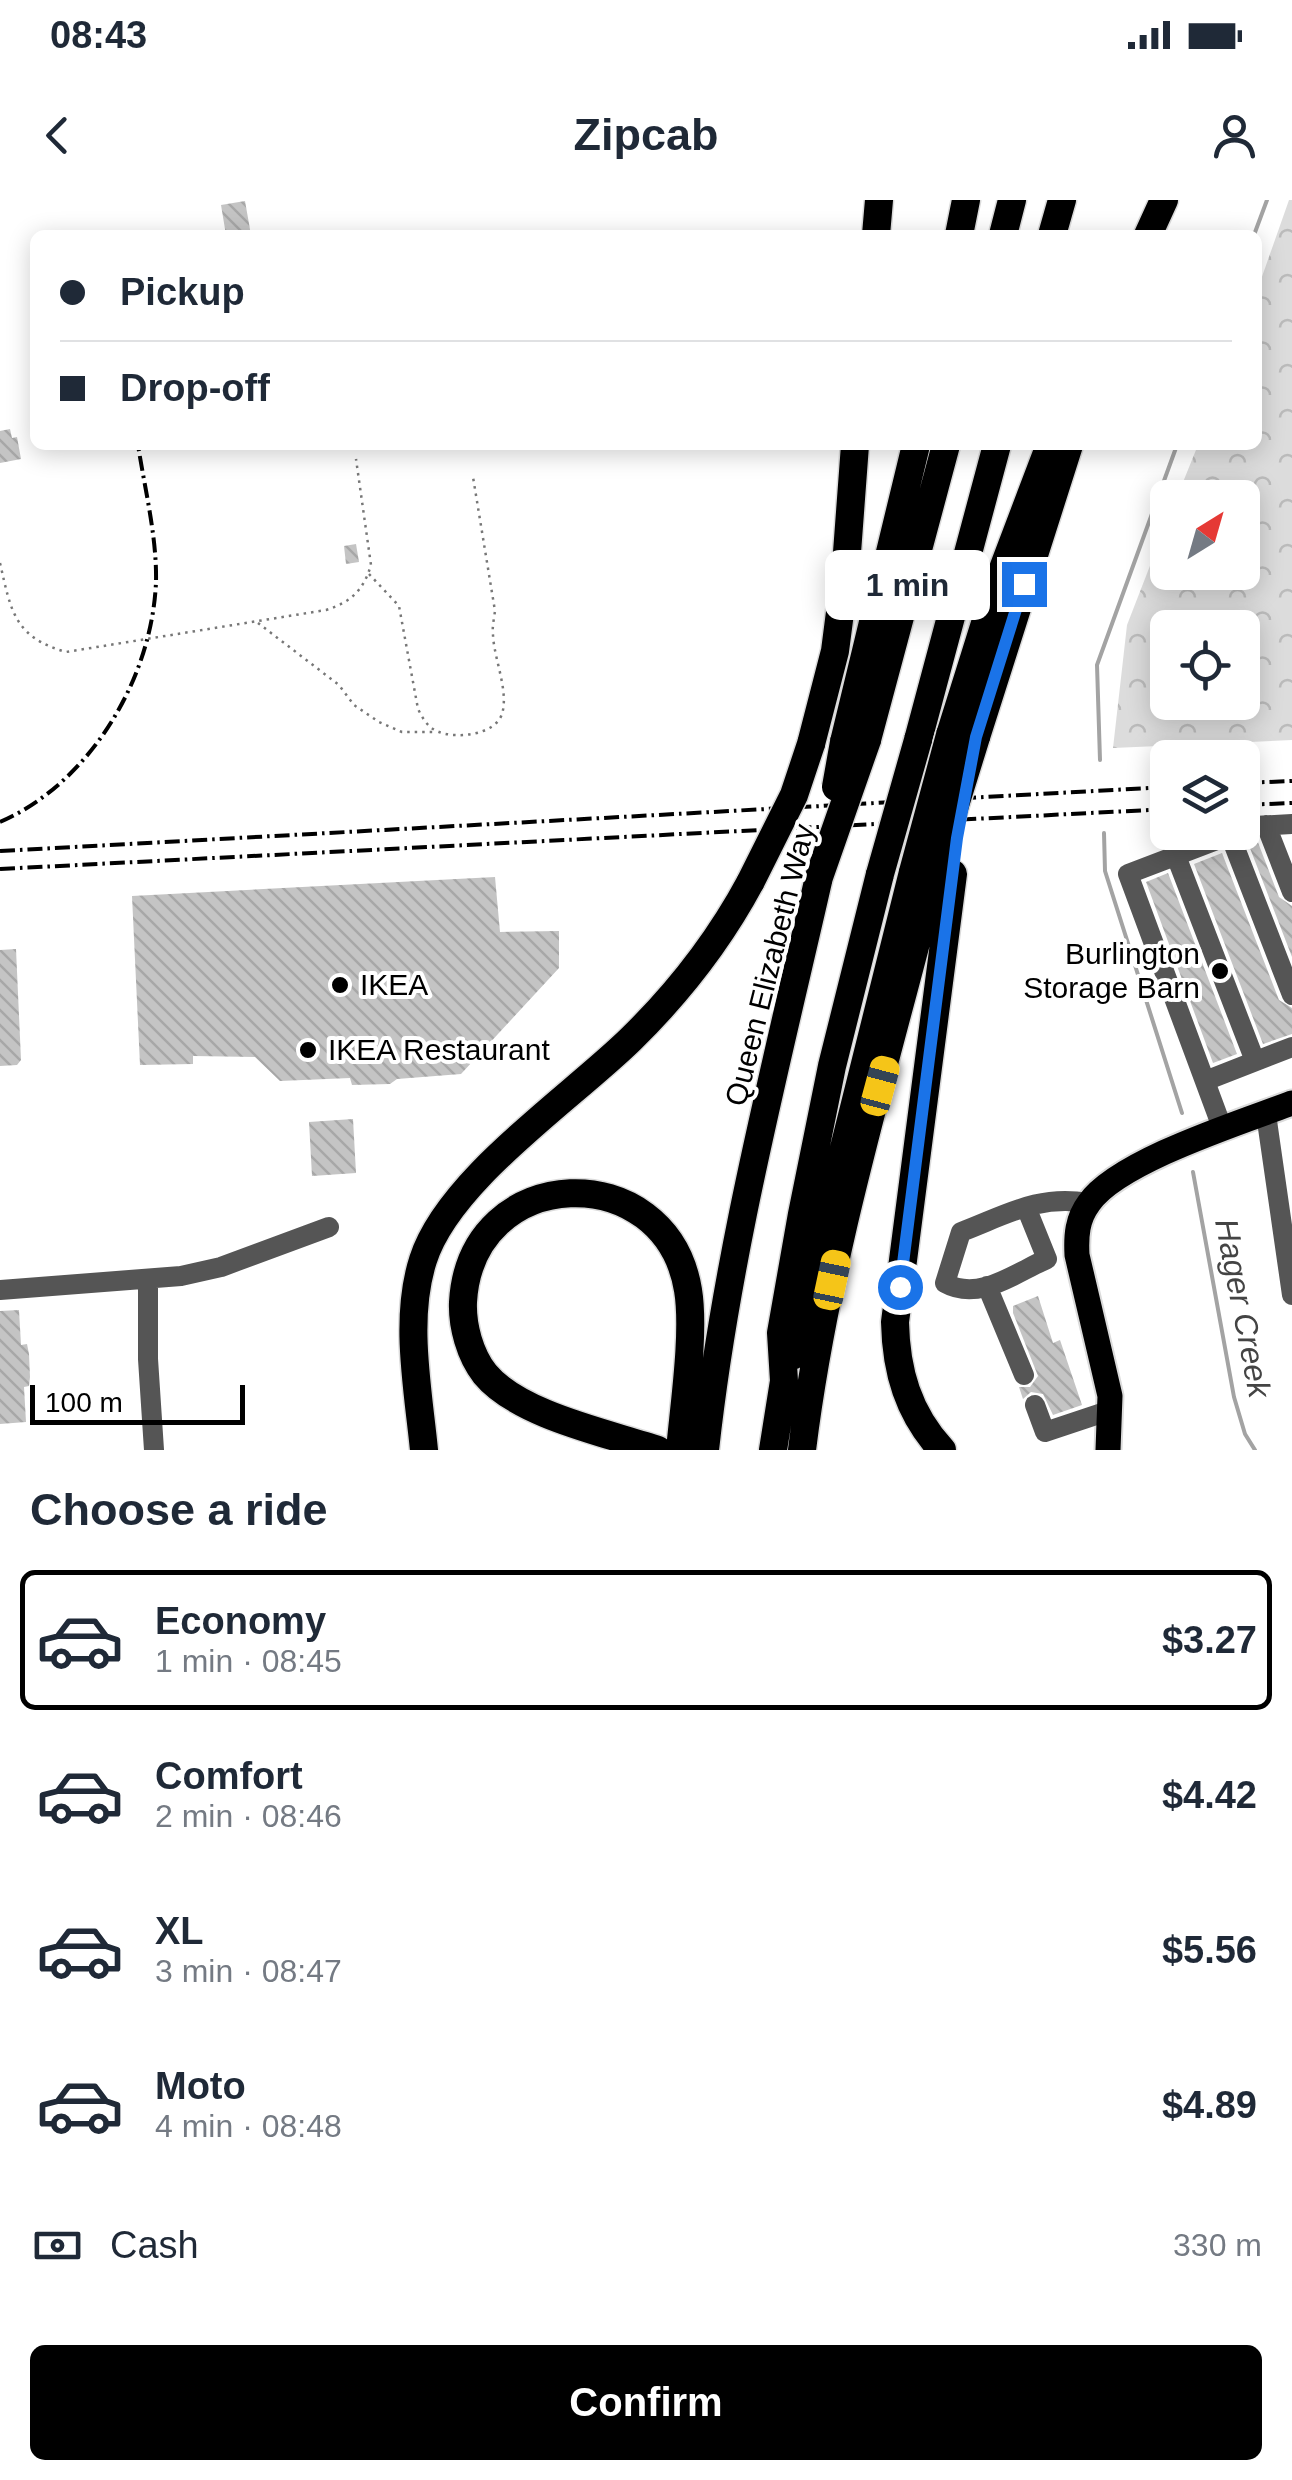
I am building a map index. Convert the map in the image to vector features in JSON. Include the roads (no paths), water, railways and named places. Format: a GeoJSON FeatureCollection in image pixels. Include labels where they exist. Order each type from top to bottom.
{"type":"FeatureCollection","features":[{"type":"Feature","properties":{"kind":"highway"},"geometry":{"type":"LineString","coordinates":[[876,230],[879,200]]}},
{"type":"Feature","properties":{"kind":"highway"},"geometry":{"type":"LineString","coordinates":[[960,230],[966,200]]}},
{"type":"Feature","properties":{"kind":"highway"},"geometry":{"type":"LineString","coordinates":[[1004,230],[1012,200]]}},
{"type":"Feature","properties":{"kind":"highway"},"geometry":{"type":"LineString","coordinates":[[1053,230],[1062,200]]}},
{"type":"Feature","properties":{"kind":"highway"},"geometry":{"type":"LineString","coordinates":[[1150,230],[1164,200]]}},
{"type":"Feature","properties":{"kind":"highway"},"geometry":{"type":"LineString","coordinates":[[424,1450],[414,1328],[422,1262],[435,1230],[470,1186],[662,1007],[709,948],[751,881],[794,794],[835,651],[855,450]]}},
{"type":"Feature","properties":{"kind":"highway"},"geometry":{"type":"LineString","coordinates":[[856,741],[915,450]]}},
{"type":"Feature","properties":{"kind":"highway","name":"Queen Elizabeth Way"},"geometry":{"type":"LineString","coordinates":[[705,1450],[697,1396],[819,877],[944,450]]}},
{"type":"Feature","properties":{"kind":"highway"},"geometry":{"type":"LineString","coordinates":[[784,1382],[781,1333],[832,1066],[995,450]]}},
{"type":"Feature","properties":{"kind":"highway"},"geometry":{"type":"LineString","coordinates":[[803,1444],[825,1312],[847,1214],[933,873],[998,582],[1048,450]]}},
{"type":"Feature","properties":{"kind":"highway"},"geometry":{"type":"LineString","coordinates":[[774,1443],[784,1382],[801,1332],[826,1212],[933,873],[963,736],[1068,450]]}},
{"type":"Feature","properties":{"kind":"highway"},"geometry":{"type":"LineString","coordinates":[[933,873],[895,1322],[904,1387],[922,1425],[942,1450]]}},
{"type":"Feature","properties":{"kind":"highway"},"geometry":{"type":"LineString","coordinates":[[658,1450],[547,1414],[509,1396],[484,1372],[467,1338],[463,1308],[470,1266],[484,1239],[520,1206],[578,1191],[608,1197],[640,1212],[660,1229],[674,1250],[688,1289],[697,1396],[680,1450]]}},
{"type":"Feature","properties":{"kind":"main road"},"geometry":{"type":"LineString","coordinates":[[1108,1450],[1111,1410],[1107,1378],[1077,1256],[1077,1232],[1088,1203],[1132,1170],[1292,1104]]}},
{"type":"Feature","properties":{"kind":"lane"},"geometry":{"type":"LineString","coordinates":[[1260,827],[1292,824]]}},
{"type":"Feature","properties":{"kind":"lane"},"geometry":{"type":"LineString","coordinates":[[1266,825],[1292,892]]}},
{"type":"Feature","properties":{"kind":"lane"},"geometry":{"type":"LineString","coordinates":[[1192,850],[1128,874],[1223,1130]]}},
{"type":"Feature","properties":{"kind":"lane"},"geometry":{"type":"LineString","coordinates":[[1243,850],[1292,995]]}},
{"type":"Feature","properties":{"kind":"lane"},"geometry":{"type":"LineString","coordinates":[[1176,856],[1256,1061]]}},
{"type":"Feature","properties":{"kind":"lane"},"geometry":{"type":"LineString","coordinates":[[1205,1080],[1292,1047]]}},
{"type":"Feature","properties":{"kind":"lane"},"geometry":{"type":"LineString","coordinates":[[1266,1114],[1292,1296]]}},
{"type":"Feature","properties":{"kind":"lane"},"geometry":{"type":"LineString","coordinates":[[1026,1207],[1047,1259],[967,1291],[945,1283],[961,1232],[1026,1207],[1054,1199],[1088,1203]]}},
{"type":"Feature","properties":{"kind":"lane"},"geometry":{"type":"LineString","coordinates":[[0,1290],[182,1276],[221,1267],[329,1227]]}},
{"type":"Feature","properties":{"kind":"lane"},"geometry":{"type":"LineString","coordinates":[[148,1279],[154,1450]]}},
{"type":"Feature","properties":{"kind":"lane"},"geometry":{"type":"LineString","coordinates":[[987,1286],[1024,1375]]}},
{"type":"Feature","properties":{"kind":"lane"},"geometry":{"type":"LineString","coordinates":[[1035,1405],[1048,1441],[1111,1410]]}},
{"type":"Feature","properties":{"kind":"waterway","name":"Hager Creek"},"geometry":{"type":"LineString","coordinates":[[1256,230],[1267,200]]}},
{"type":"Feature","properties":{"kind":"waterway","name":"Hager Creek"},"geometry":{"type":"LineString","coordinates":[[1100,760],[1097,665],[1175,450]]}},
{"type":"Feature","properties":{"kind":"waterway","name":"Hager Creek"},"geometry":{"type":"LineString","coordinates":[[1104,833],[1105,871],[1182,1113]]}},
{"type":"Feature","properties":{"kind":"waterway","name":"Hager Creek"},"geometry":{"type":"LineString","coordinates":[[1193,1172],[1234,1397],[1245,1434],[1255,1450]]}},
{"type":"Feature","properties":{"kind":"railway"},"geometry":{"type":"LineString","coordinates":[[0,822],[62,782],[88,754],[129,690],[143,655],[152,619],[156,565],[139,450]]}},
{"type":"Feature","properties":{"kind":"railway"},"geometry":{"type":"LineString","coordinates":[[1260,782],[1292,781]]}},
{"type":"Feature","properties":{"kind":"railway"},"geometry":{"type":"LineString","coordinates":[[0,851],[1150,788]]}},
{"type":"Feature","properties":{"kind":"railway"},"geometry":{"type":"LineString","coordinates":[[1260,804],[1292,803]]}},
{"type":"Feature","properties":{"kind":"railway"},"geometry":{"type":"LineString","coordinates":[[0,869],[1150,810]]}},
{"type":"Feature","properties":{"kind":"place","name":"Burlington Storage Barn"},"geometry":{"type":"Point","coordinates":[1220,971]}},
{"type":"Feature","properties":{"kind":"place","name":"IKEA"},"geometry":{"type":"Point","coordinates":[340,985]}},
{"type":"Feature","properties":{"kind":"place","name":"IKEA Restaurant"},"geometry":{"type":"Point","coordinates":[308,1050]}}]}
